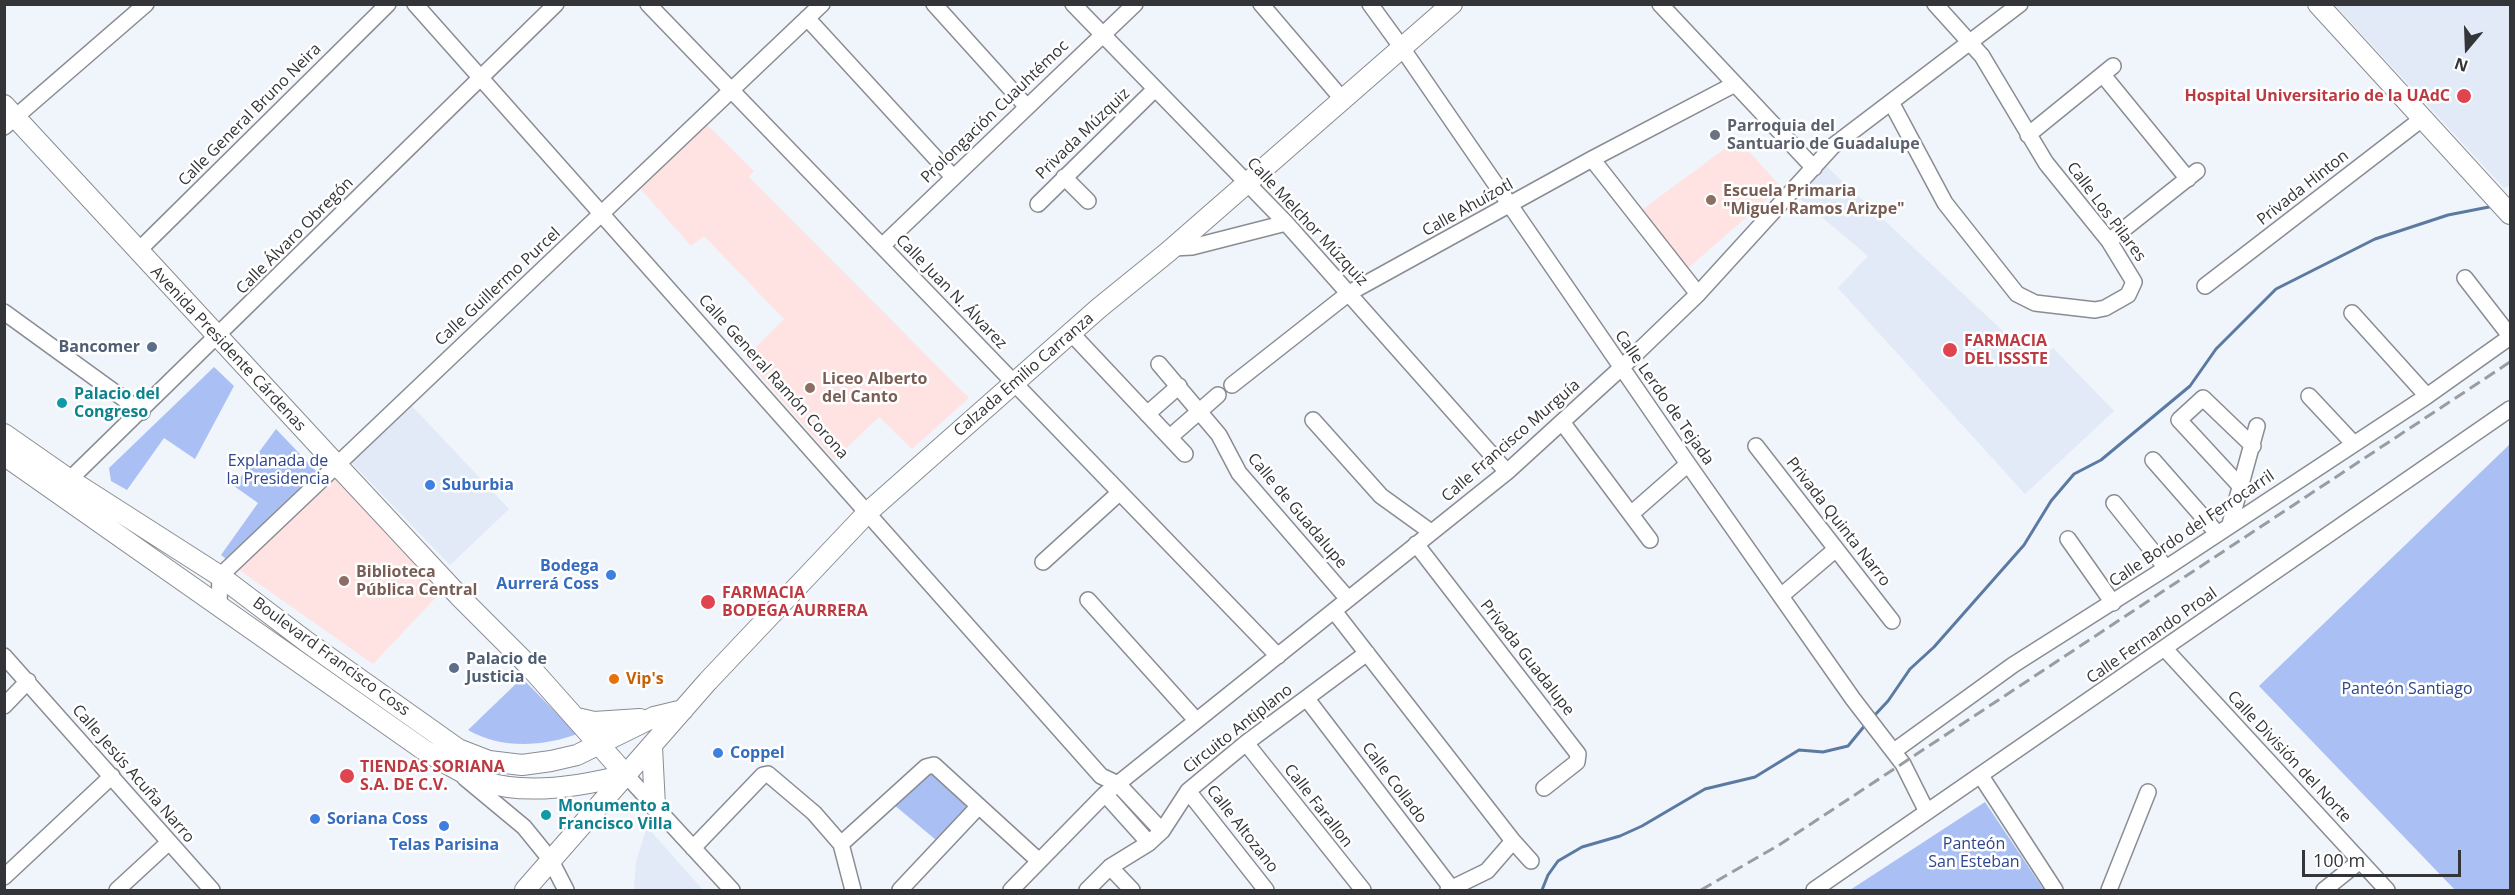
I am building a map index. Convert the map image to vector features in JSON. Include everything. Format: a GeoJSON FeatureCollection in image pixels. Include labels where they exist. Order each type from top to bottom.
{"type":"FeatureCollection","features":[{"type":"Feature","properties":{"kind":"main road","name":"Calzada Emilio Carranza"},"geometry":{"type":"LineString","coordinates":[[525,891],[550,859],[683,710],[868,512],[1099,308],[1173,248],[1452,4]]}},
{"type":"Feature","properties":{"kind":"main road"},"geometry":{"type":"LineString","coordinates":[[2318,4],[2511,214]]}},
{"type":"Feature","properties":{"kind":"main road","name":"Avenida Presidente Cárdenas"},"geometry":{"type":"LineString","coordinates":[[8,116],[577,718],[626,775]]}},
{"type":"Feature","properties":{"kind":"main road","name":"Boulevard Francisco Coss"},"geometry":{"type":"LineString","coordinates":[[4,434],[63,486],[219,605],[424,750],[453,768],[482,781],[517,788],[578,784],[626,775]]}},
{"type":"Feature","properties":{"kind":"main road","name":"Boulevard Francisco Coss"},"geometry":{"type":"LineString","coordinates":[[4,455],[220,576],[307,642],[458,749],[489,761],[522,765],[577,755],[654,717],[683,710]]}},
{"type":"Feature","properties":{"kind":"main road"},"geometry":{"type":"LineString","coordinates":[[251,627],[297,650],[304,647],[307,642]]}},
{"type":"Feature","properties":{"kind":"main road"},"geometry":{"type":"LineString","coordinates":[[299,661],[313,662],[393,701]]}},
{"type":"Feature","properties":{"kind":"main road"},"geometry":{"type":"LineString","coordinates":[[577,718],[609,722],[654,717]]}},
{"type":"Feature","properties":{"kind":"main road"},"geometry":{"type":"LineString","coordinates":[[652,747],[655,806]]}},
{"type":"Feature","properties":{"kind":"street"},"geometry":{"type":"LineString","coordinates":[[8,116],[146,4]]}},
{"type":"Feature","properties":{"kind":"street","name":"Calle General Bruno Neira"},"geometry":{"type":"LineString","coordinates":[[138,251],[388,4]]}},
{"type":"Feature","properties":{"kind":"street","name":"Calle General Ramón Corona"},"geometry":{"type":"LineString","coordinates":[[415,4],[1101,776],[1118,784]]}},
{"type":"Feature","properties":{"kind":"street","name":"Calle Álvaro Obregón"},"geometry":{"type":"LineString","coordinates":[[63,486],[142,412],[556,4]]}},
{"type":"Feature","properties":{"kind":"street","name":"Calle Juan N. Álvarez"},"geometry":{"type":"LineString","coordinates":[[648,4],[1013,385],[1278,656]]}},
{"type":"Feature","properties":{"kind":"street","name":"Calle Guillermo Purcel"},"geometry":{"type":"LineString","coordinates":[[220,576],[822,4]]}},
{"type":"Feature","properties":{"kind":"street"},"geometry":{"type":"LineString","coordinates":[[934,4],[1028,107]]}},
{"type":"Feature","properties":{"kind":"street","name":"Calle Melchor Múzquiz"},"geometry":{"type":"LineString","coordinates":[[1073,4],[1154,90],[1286,223],[1507,471]]}},
{"type":"Feature","properties":{"kind":"street","name":"Prolongación Cuauhtémoc"},"geometry":{"type":"LineString","coordinates":[[882,246],[1135,4]]}},
{"type":"Feature","properties":{"kind":"street"},"geometry":{"type":"LineString","coordinates":[[1260,4],[1343,99]]}},
{"type":"Feature","properties":{"kind":"street","name":"Calle Lerdo de Tejada"},"geometry":{"type":"LineString","coordinates":[[1370,4],[1688,464],[1853,699],[1881,732],[1903,764],[1927,812]]}},
{"type":"Feature","properties":{"kind":"street"},"geometry":{"type":"LineString","coordinates":[[1660,4],[1814,168]]}},
{"type":"Feature","properties":{"kind":"street","name":"Calle Los Pilares"},"geometry":{"type":"LineString","coordinates":[[1891,102],[1945,203],[2018,294],[2035,303],[2084,310],[2105,308],[2128,295],[2134,282],[2109,241],[2061,184],[2028,135],[1982,56],[1935,4]]}},
{"type":"Feature","properties":{"kind":"street","name":"Calle Francisco Murguía"},"geometry":{"type":"LineString","coordinates":[[1011,891],[1105,794],[1507,471],[1562,422],[1698,294],[1833,146],[2020,4]]}},
{"type":"Feature","properties":{"kind":"street"},"geometry":{"type":"LineString","coordinates":[[807,18],[953,177]]}},
{"type":"Feature","properties":{"kind":"street"},"geometry":{"type":"LineString","coordinates":[[2028,135],[2108,70],[2192,175],[2109,241]]}},
{"type":"Feature","properties":{"kind":"street","name":"Calle Ahuízotl"},"geometry":{"type":"LineString","coordinates":[[1232,385],[1349,293],[1592,159],[1735,84]]}},
{"type":"Feature","properties":{"kind":"street","name":"Privada Múzquiz"},"geometry":{"type":"LineString","coordinates":[[1038,204],[1154,90]]}},
{"type":"Feature","properties":{"kind":"street","name":"Privada Hinton"},"geometry":{"type":"LineString","coordinates":[[2205,286],[2423,118]]}},
{"type":"Feature","properties":{"kind":"street"},"geometry":{"type":"LineString","coordinates":[[1592,159],[1698,294]]}},
{"type":"Feature","properties":{"kind":"street"},"geometry":{"type":"LineString","coordinates":[[1064,177],[1088,201]]}},
{"type":"Feature","properties":{"kind":"street"},"geometry":{"type":"LineString","coordinates":[[1173,248],[1192,247],[1286,223]]}},
{"type":"Feature","properties":{"kind":"street"},"geometry":{"type":"LineString","coordinates":[[2464,278],[2511,336]]}},
{"type":"Feature","properties":{"kind":"street"},"geometry":{"type":"LineString","coordinates":[[4,312],[142,412]]}},
{"type":"Feature","properties":{"kind":"street"},"geometry":{"type":"LineString","coordinates":[[2352,313],[2427,396]]}},
{"type":"Feature","properties":{"kind":"street"},"geometry":{"type":"LineString","coordinates":[[1072,334],[1185,454]]}},
{"type":"Feature","properties":{"kind":"street","name":"Calle Bordo del Ferrocarril"},"geometry":{"type":"LineString","coordinates":[[1894,752],[2013,665],[2113,603],[2427,396],[2511,336]]}},
{"type":"Feature","properties":{"kind":"street","name":"Calle de Guadalupe"},"geometry":{"type":"LineString","coordinates":[[1159,364],[1219,435],[1239,473],[1348,599]]}},
{"type":"Feature","properties":{"kind":"street"},"geometry":{"type":"LineString","coordinates":[[1147,414],[1179,386]]}},
{"type":"Feature","properties":{"kind":"street"},"geometry":{"type":"LineString","coordinates":[[1170,437],[1218,395]]}},
{"type":"Feature","properties":{"kind":"street"},"geometry":{"type":"LineString","coordinates":[[2309,396],[2353,443]]}},
{"type":"Feature","properties":{"kind":"street"},"geometry":{"type":"LineString","coordinates":[[2241,487],[2179,420],[2203,398],[2253,446]]}},
{"type":"Feature","properties":{"kind":"street","name":"Calle Fernando Proal"},"geometry":{"type":"LineString","coordinates":[[1814,891],[2511,409]]}},
{"type":"Feature","properties":{"kind":"street"},"geometry":{"type":"LineString","coordinates":[[1313,420],[1381,496],[1431,532]]}},
{"type":"Feature","properties":{"kind":"street"},"geometry":{"type":"LineString","coordinates":[[1562,422],[1650,540]]}},
{"type":"Feature","properties":{"kind":"street"},"geometry":{"type":"LineString","coordinates":[[2230,524],[2257,426]]}},
{"type":"Feature","properties":{"kind":"street","name":"Privada Quinta Narro"},"geometry":{"type":"LineString","coordinates":[[1756,446],[1892,621]]}},
{"type":"Feature","properties":{"kind":"street"},"geometry":{"type":"LineString","coordinates":[[2153,460],[2217,533]]}},
{"type":"Feature","properties":{"kind":"street"},"geometry":{"type":"LineString","coordinates":[[1632,514],[1688,464]]}},
{"type":"Feature","properties":{"kind":"street"},"geometry":{"type":"LineString","coordinates":[[1043,562],[1119,493]]}},
{"type":"Feature","properties":{"kind":"street"},"geometry":{"type":"LineString","coordinates":[[2114,503],[2166,568]]}},
{"type":"Feature","properties":{"kind":"street"},"geometry":{"type":"LineString","coordinates":[[2068,539],[2113,603]]}},
{"type":"Feature","properties":{"kind":"street","name":"Privada Guadalupe"},"geometry":{"type":"LineString","coordinates":[[1416,544],[1578,754],[1577,762],[1544,788]]}},
{"type":"Feature","properties":{"kind":"street"},"geometry":{"type":"LineString","coordinates":[[1781,596],[1836,549]]}},
{"type":"Feature","properties":{"kind":"street"},"geometry":{"type":"LineString","coordinates":[[219,605],[220,576]]}},
{"type":"Feature","properties":{"kind":"street"},"geometry":{"type":"LineString","coordinates":[[1088,600],[1196,720]]}},
{"type":"Feature","properties":{"kind":"street"},"geometry":{"type":"LineString","coordinates":[[1334,611],[1512,841],[1531,861]]}},
{"type":"Feature","properties":{"kind":"street","name":"Calle División del Norte"},"geometry":{"type":"LineString","coordinates":[[2165,649],[2387,891]]}},
{"type":"Feature","properties":{"kind":"street","name":"Circuito Antiplano"},"geometry":{"type":"LineString","coordinates":[[1087,891],[1110,867],[1149,843],[1162,831],[1188,791],[1246,743],[1367,653]]}},
{"type":"Feature","properties":{"kind":"street","name":"Calle Jesús Acuña Narro"},"geometry":{"type":"LineString","coordinates":[[4,656],[212,891]]}},
{"type":"Feature","properties":{"kind":"street"},"geometry":{"type":"LineString","coordinates":[[4,706],[28,681]]}},
{"type":"Feature","properties":{"kind":"street","name":"Calle Collado"},"geometry":{"type":"LineString","coordinates":[[1307,699],[1450,890]]}},
{"type":"Feature","properties":{"kind":"street","name":"Calle Farallon"},"geometry":{"type":"LineString","coordinates":[[1246,743],[1363,891]]}},
{"type":"Feature","properties":{"kind":"street"},"geometry":{"type":"LineString","coordinates":[[841,844],[930,765],[938,767],[1039,861]]}},
{"type":"Feature","properties":{"kind":"street"},"geometry":{"type":"LineString","coordinates":[[453,768],[524,827],[550,859],[566,891]]}},
{"type":"Feature","properties":{"kind":"street"},"geometry":{"type":"LineString","coordinates":[[693,848],[766,774],[771,775],[814,813],[841,844],[853,891]]}},
{"type":"Feature","properties":{"kind":"street"},"geometry":{"type":"LineString","coordinates":[[626,775],[732,891]]}},
{"type":"Feature","properties":{"kind":"street"},"geometry":{"type":"LineString","coordinates":[[7,870],[112,776]]}},
{"type":"Feature","properties":{"kind":"street","name":"Calle General Ramón Corona"},"geometry":{"type":"LineString","coordinates":[[1101,776],[1105,794]]}},
{"type":"Feature","properties":{"kind":"street"},"geometry":{"type":"LineString","coordinates":[[1981,776],[2055,891]]}},
{"type":"Feature","properties":{"kind":"street"},"geometry":{"type":"LineString","coordinates":[[1118,784],[1162,831]]}},
{"type":"Feature","properties":{"kind":"street","name":"Calle Altozano"},"geometry":{"type":"LineString","coordinates":[[1188,791],[1266,891]]}},
{"type":"Feature","properties":{"kind":"street"},"geometry":{"type":"LineString","coordinates":[[2109,891],[2148,792]]}},
{"type":"Feature","properties":{"kind":"street"},"geometry":{"type":"LineString","coordinates":[[1105,794],[1149,843]]}},
{"type":"Feature","properties":{"kind":"street"},"geometry":{"type":"LineString","coordinates":[[900,891],[979,806]]}},
{"type":"Feature","properties":{"kind":"street"},"geometry":{"type":"LineString","coordinates":[[1450,890],[1487,871],[1512,841]]}},
{"type":"Feature","properties":{"kind":"street"},"geometry":{"type":"LineString","coordinates":[[117,891],[168,843]]}},
{"type":"Feature","properties":{"kind":"street"},"geometry":{"type":"LineString","coordinates":[[2325,891],[2360,861]]}},
{"type":"Feature","properties":{"kind":"street"},"geometry":{"type":"LineString","coordinates":[[1110,867],[1132,891]]}},
{"type":"Feature","properties":{"kind":"shaded area","name":"Hospital Universitario de la UAdC"},"geometry":{"type":"Polygon","coordinates":[[[2334,4],[2510,5],[2510,186],[2504,188],[2334,4]]]}},
{"type":"Feature","properties":{"kind":"shaded area"},"geometry":{"type":"Polygon","coordinates":[[[704,122],[754,171],[749,177],[969,398],[912,449],[879,417],[834,460],[745,358],[784,319],[704,236],[691,246],[638,186],[704,122]]]}},
{"type":"Feature","properties":{"kind":"shaded area","name":"Escuela Primaria \"Miguel Ramos Arizpe\""},"geometry":{"type":"Polygon","coordinates":[[[1738,139],[1781,187],[1686,270],[1639,212],[1738,139]]]}},
{"type":"Feature","properties":{"kind":"shaded area"},"geometry":{"type":"Polygon","coordinates":[[[1825,165],[2036,362],[2053,348],[2114,411],[2025,494],[1838,288],[1868,256],[1798,197],[1825,165]]]}},
{"type":"Feature","properties":{"kind":"shaded area","name":"Suburbia"},"geometry":{"type":"Polygon","coordinates":[[[411,405],[509,509],[450,565],[351,462],[411,405]]]}},
{"type":"Feature","properties":{"kind":"shaded area","name":"Biblioteca Pública Central"},"geometry":{"type":"Polygon","coordinates":[[[334,475],[443,590],[373,664],[235,567],[334,475]]]}},
{"type":"Feature","properties":{"kind":"shaded area"},"geometry":{"type":"Polygon","coordinates":[[[647,827],[703,890],[634,890],[636,862],[647,827]]]}},
{"type":"Feature","properties":{"kind":"green space","name":"Explanada de la Presidencia"},"geometry":{"type":"Polygon","coordinates":[[[214,367],[234,386],[195,459],[164,438],[127,490],[111,481],[109,468],[214,367]]]}},
{"type":"Feature","properties":{"kind":"green space","name":"Explanada de la Presidencia"},"geometry":{"type":"Polygon","coordinates":[[[276,429],[317,472],[226,559],[221,555],[258,503],[234,486],[276,429]]]}},
{"type":"Feature","properties":{"kind":"green space","name":"Panteón Santiago"},"geometry":{"type":"Polygon","coordinates":[[[2510,444],[2510,890],[2455,890],[2259,686],[2510,444]]]}},
{"type":"Feature","properties":{"kind":"green space"},"geometry":{"type":"Polygon","coordinates":[[[522,678],[577,734],[550,742],[522,744],[494,740],[468,730],[522,678]]]}},
{"type":"Feature","properties":{"kind":"green space"},"geometry":{"type":"Polygon","coordinates":[[[928,768],[967,807],[936,840],[893,804],[928,768]]]}},
{"type":"Feature","properties":{"kind":"green space","name":"Panteón San Esteban"},"geometry":{"type":"Polygon","coordinates":[[[1985,802],[2044,890],[1850,890],[1985,802]]]}},
{"type":"Feature","properties":{"kind":"waterway"},"geometry":{"type":"LineString","coordinates":[[1873,717],[1888,701],[1910,669],[1934,647],[2024,545],[2051,501],[2074,474],[2101,460],[2190,386],[2216,349],[2276,289],[2375,239],[2448,215],[2494,206]]}},
{"type":"Feature","properties":{"kind":"waterway"},"geometry":{"type":"LineString","coordinates":[[1542,890],[1548,875],[1558,861],[1582,847],[1620,836],[1642,826],[1705,789],[1755,777],[1799,750],[1823,752],[1848,746],[1866,724]]}},
{"type":"Feature","properties":{"kind":"railway"},"geometry":{"type":"LineString","coordinates":[[1701,890],[1779,845],[2510,362]]}},
{"type":"Feature","properties":{"kind":"place","name":"Hospital Universitario de la UAdC"},"geometry":{"type":"Point","coordinates":[2464,96]}},
{"type":"Feature","properties":{"kind":"place","name":"Parroquia del Santuario de Guadalupe"},"geometry":{"type":"Point","coordinates":[1715,135]}},
{"type":"Feature","properties":{"kind":"place","name":"Escuela Primaria \"Miguel Ramos Arizpe\""},"geometry":{"type":"Point","coordinates":[1711,200]}},
{"type":"Feature","properties":{"kind":"place","name":"Bancomer"},"geometry":{"type":"Point","coordinates":[152,347]}},
{"type":"Feature","properties":{"kind":"place","name":"FARMACIA DEL ISSSTE"},"geometry":{"type":"Point","coordinates":[1950,350]}},
{"type":"Feature","properties":{"kind":"place","name":"Liceo Alberto del Canto"},"geometry":{"type":"Point","coordinates":[810,388]}},
{"type":"Feature","properties":{"kind":"place","name":"Palacio del Congreso"},"geometry":{"type":"Point","coordinates":[62,403]}},
{"type":"Feature","properties":{"kind":"place","name":"Suburbia"},"geometry":{"type":"Point","coordinates":[430,485]}},
{"type":"Feature","properties":{"kind":"place","name":"Bodega Aurrerá Coss"},"geometry":{"type":"Point","coordinates":[611,575]}},
{"type":"Feature","properties":{"kind":"place","name":"Biblioteca Pública Central"},"geometry":{"type":"Point","coordinates":[344,581]}},
{"type":"Feature","properties":{"kind":"place","name":"FARMACIA BODEGA AURRERA"},"geometry":{"type":"Point","coordinates":[708,602]}},
{"type":"Feature","properties":{"kind":"place","name":"Palacio de Justicia"},"geometry":{"type":"Point","coordinates":[454,668]}},
{"type":"Feature","properties":{"kind":"place","name":"Vip's"},"geometry":{"type":"Point","coordinates":[614,679]}},
{"type":"Feature","properties":{"kind":"place","name":"Coppel"},"geometry":{"type":"Point","coordinates":[718,753]}},
{"type":"Feature","properties":{"kind":"place","name":"TIENDAS SORIANA S.A. DE C.V."},"geometry":{"type":"Point","coordinates":[347,776]}},
{"type":"Feature","properties":{"kind":"place","name":"Monumento a Francisco Villa"},"geometry":{"type":"Point","coordinates":[546,815]}},
{"type":"Feature","properties":{"kind":"place","name":"Soriana Coss"},"geometry":{"type":"Point","coordinates":[315,819]}},
{"type":"Feature","properties":{"kind":"place","name":"Telas Parisina"},"geometry":{"type":"Point","coordinates":[444,826]}}]}
